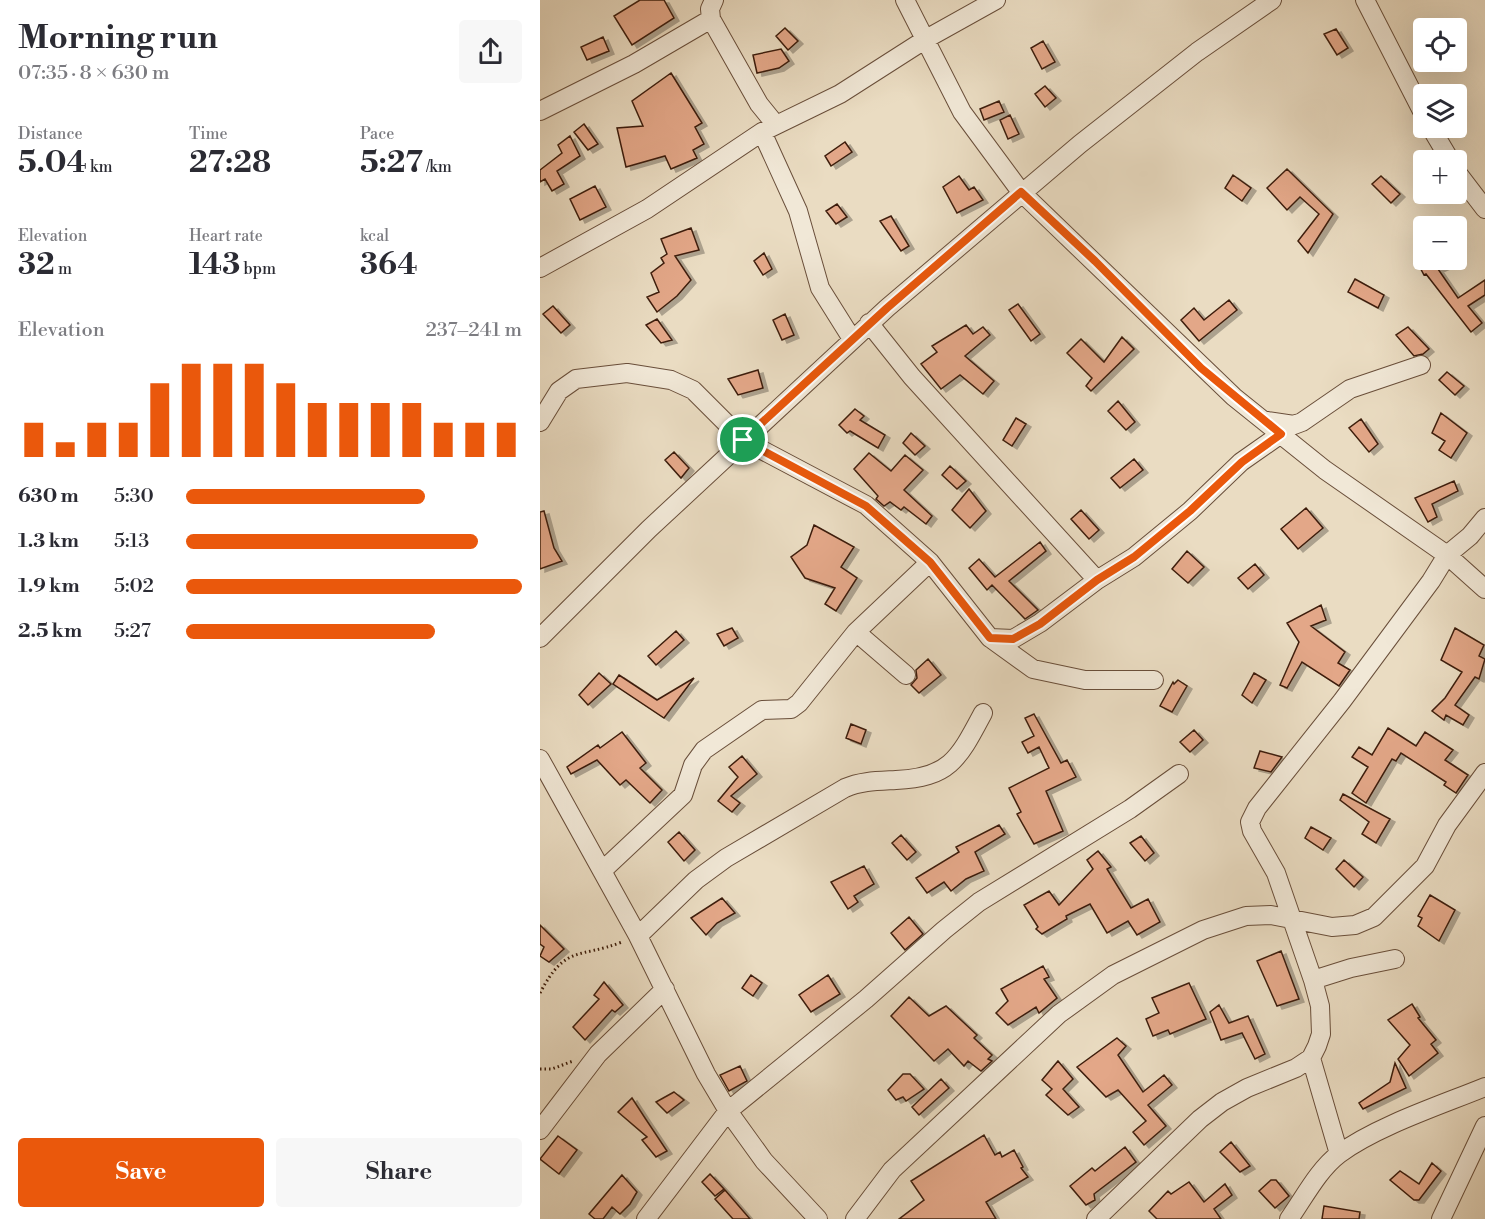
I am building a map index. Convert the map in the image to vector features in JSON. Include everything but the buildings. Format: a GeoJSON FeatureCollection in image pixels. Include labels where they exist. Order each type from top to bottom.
{"type":"FeatureCollection","features":[{"type":"Feature","properties":{"kind":"street"},"geometry":{"type":"LineString","coordinates":[[714,0],[710,9],[711,19],[769,128],[798,211],[820,288],[852,339]]}},
{"type":"Feature","properties":{"kind":"street"},"geometry":{"type":"LineString","coordinates":[[905,0],[962,112],[1021,192],[1095,261],[1201,368],[1351,489],[1447,555],[1485,589]]}},
{"type":"Feature","properties":{"kind":"street"},"geometry":{"type":"LineString","coordinates":[[540,268],[647,209],[769,128],[840,94],[926,39],[996,0]]}},
{"type":"Feature","properties":{"kind":"street"},"geometry":{"type":"LineString","coordinates":[[540,638],[600,575],[869,323],[1021,192],[1197,52],[1252,11],[1272,0]]}},
{"type":"Feature","properties":{"kind":"street"},"geometry":{"type":"LineString","coordinates":[[1365,0],[1413,94]]}},
{"type":"Feature","properties":{"kind":"street"},"geometry":{"type":"LineString","coordinates":[[540,111],[634,64],[711,19]]}},
{"type":"Feature","properties":{"kind":"street"},"geometry":{"type":"LineString","coordinates":[[1467,185],[1485,208]]}},
{"type":"Feature","properties":{"kind":"street"},"geometry":{"type":"LineString","coordinates":[[869,323],[912,377],[1097,580]]}},
{"type":"Feature","properties":{"kind":"street"},"geometry":{"type":"LineString","coordinates":[[1267,421],[1294,424],[1302,422],[1350,389],[1421,365]]}},
{"type":"Feature","properties":{"kind":"street"},"geometry":{"type":"LineString","coordinates":[[540,422],[567,384],[576,379],[627,373],[671,380],[693,390],[743,440],[866,506],[930,562],[990,638],[1033,669],[1084,680],[1154,680]]}},
{"type":"Feature","properties":{"kind":"street"},"geometry":{"type":"LineString","coordinates":[[990,638],[1004,640],[1023,635],[1097,580],[1134,557],[1190,511],[1242,462],[1281,434]]}},
{"type":"Feature","properties":{"kind":"street"},"geometry":{"type":"LineString","coordinates":[[1096,1219],[1200,1119],[1222,1102],[1247,1088],[1296,1068],[1311,1058],[1321,1034],[1320,1006],[1294,918],[1276,873],[1252,831],[1250,822],[1257,808],[1342,700],[1410,606],[1431,581],[1447,555],[1470,536],[1485,518]]}},
{"type":"Feature","properties":{"kind":"street"},"geometry":{"type":"LineString","coordinates":[[602,871],[683,795],[693,765],[704,750],[762,710],[791,709],[799,703],[856,632],[930,562]]}},
{"type":"Feature","properties":{"kind":"street"},"geometry":{"type":"LineString","coordinates":[[856,632],[906,675]]}},
{"type":"Feature","properties":{"kind":"street"},"geometry":{"type":"LineString","coordinates":[[638,936],[696,880],[726,858],[845,788],[857,783],[912,780],[941,772],[956,759],[982,714]]}},
{"type":"Feature","properties":{"kind":"street"},"geometry":{"type":"LineString","coordinates":[[540,759],[638,936],[706,1074],[728,1111],[764,1161],[818,1219]]}},
{"type":"Feature","properties":{"kind":"street"},"geometry":{"type":"LineString","coordinates":[[855,1219],[892,1170],[1031,1039],[1083,994],[1139,960],[1221,923],[1246,916],[1294,918],[1332,927],[1355,925],[1374,917],[1425,866],[1447,825],[1485,773]]}},
{"type":"Feature","properties":{"kind":"street"},"geometry":{"type":"LineString","coordinates":[[646,1219],[728,1111],[858,1006],[979,902],[1130,810],[1179,774]]}},
{"type":"Feature","properties":{"kind":"street"},"geometry":{"type":"LineString","coordinates":[[1313,980],[1351,968],[1395,959]]}},
{"type":"Feature","properties":{"kind":"street"},"geometry":{"type":"LineString","coordinates":[[540,1130],[598,1054],[665,989]]}},
{"type":"Feature","properties":{"kind":"street"},"geometry":{"type":"LineString","coordinates":[[1311,1058],[1339,1154]]}},
{"type":"Feature","properties":{"kind":"street"},"geometry":{"type":"LineString","coordinates":[[1289,1219],[1320,1174],[1339,1154],[1379,1132],[1485,1087]]}},
{"type":"Feature","properties":{"kind":"street"},"geometry":{"type":"LineString","coordinates":[[1441,1219],[1485,1126]]}},
{"type":"Feature","properties":{"kind":"path"},"geometry":{"type":"LineString","coordinates":[[540,993],[551,973],[566,958],[638,936]]}},
{"type":"Feature","properties":{"kind":"route"},"geometry":{"type":"LineString","coordinates":[[1021,192],[1095,261],[1201,368],[1281,434],[1242,462],[1190,511],[1134,557],[1097,580],[1023,635],[1004,640],[990,638],[958,601],[930,562],[908,540],[866,506],[743,440],[852,339],[1021,192]]}}]}
